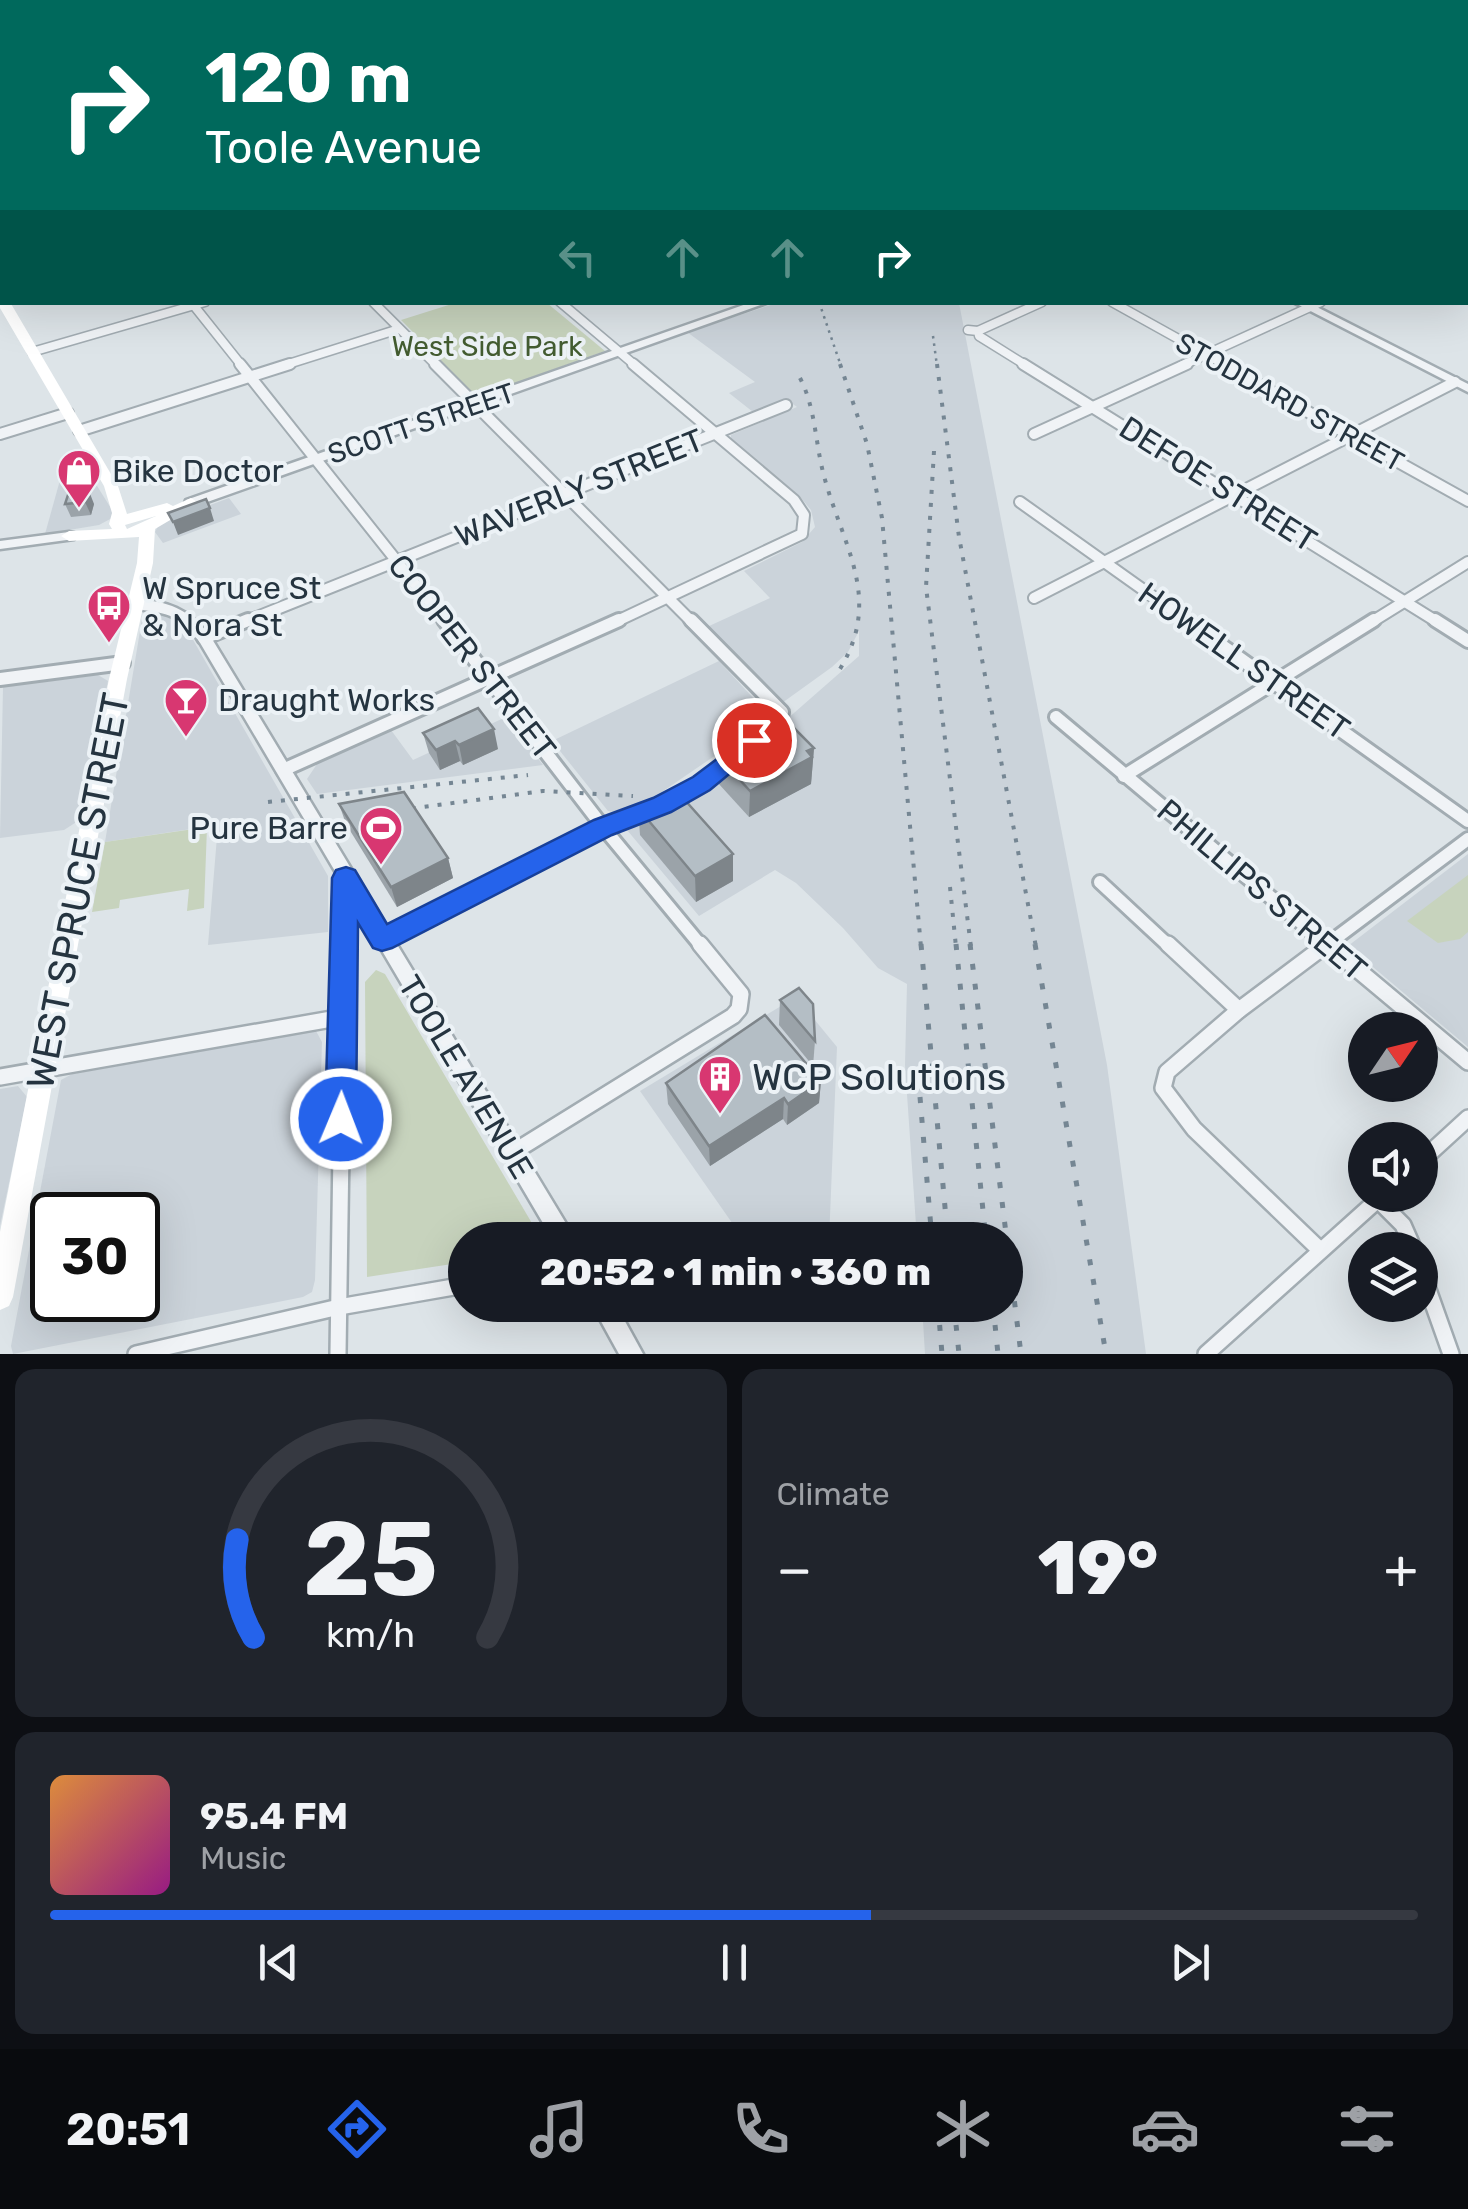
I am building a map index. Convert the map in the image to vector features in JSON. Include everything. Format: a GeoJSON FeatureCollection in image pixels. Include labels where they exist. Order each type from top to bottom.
{"type":"FeatureCollection","features":[{"type":"Feature","properties":{"kind":"main road"},"geometry":{"type":"LineString","coordinates":[[4,305],[111,486],[145,520],[146,563],[137,595]]}},
{"type":"Feature","properties":{"kind":"main road"},"geometry":{"type":"LineString","coordinates":[[111,486],[121,528],[135,547],[137,595]]}},
{"type":"Feature","properties":{"kind":"main road"},"geometry":{"type":"LineString","coordinates":[[69,536],[121,528],[192,503]]}},
{"type":"Feature","properties":{"kind":"main road","name":"WEST SPRUCE STREET"},"geometry":{"type":"LineString","coordinates":[[0,1297],[137,595]]}},
{"type":"Feature","properties":{"kind":"street"},"geometry":{"type":"LineString","coordinates":[[32,352],[193,305]]}},
{"type":"Feature","properties":{"kind":"street","name":"COOPER STREET"},"geometry":{"type":"LineString","coordinates":[[197,305],[248,377],[489,676],[603,828],[737,986],[741,1002],[735,1014],[512,1153]]}},
{"type":"Feature","properties":{"kind":"street"},"geometry":{"type":"LineString","coordinates":[[376,305],[782,712],[781,718],[702,784],[603,828],[382,940]]}},
{"type":"Feature","properties":{"kind":"street"},"geometry":{"type":"LineString","coordinates":[[284,770],[797,539],[806,522],[800,507],[563,305]]}},
{"type":"Feature","properties":{"kind":"street","name":"SCOTT STREET"},"geometry":{"type":"LineString","coordinates":[[192,503],[756,305]]}},
{"type":"Feature","properties":{"kind":"street","name":"DEFOE STREET"},"geometry":{"type":"LineString","coordinates":[[1034,305],[973,331],[1468,640]]}},
{"type":"Feature","properties":{"kind":"street","name":"STODDARD STREET"},"geometry":{"type":"LineString","coordinates":[[1117,305],[1468,501]]}},
{"type":"Feature","properties":{"kind":"street"},"geometry":{"type":"LineString","coordinates":[[1034,434],[1207,356],[1304,305],[1468,388]]}},
{"type":"Feature","properties":{"kind":"street"},"geometry":{"type":"LineString","coordinates":[[79,431],[400,329]]}},
{"type":"Feature","properties":{"kind":"street"},"geometry":{"type":"LineString","coordinates":[[1034,598],[1455,382]]}},
{"type":"Feature","properties":{"kind":"street","name":"WAVERLY STREET"},"geometry":{"type":"LineString","coordinates":[[204,638],[786,405]]}},
{"type":"Feature","properties":{"kind":"street"},"geometry":{"type":"LineString","coordinates":[[0,434],[68,413]]}},
{"type":"Feature","properties":{"kind":"street","name":"HOWELL STREET"},"geometry":{"type":"LineString","coordinates":[[1020,502],[1468,820]]}},
{"type":"Feature","properties":{"kind":"street"},"geometry":{"type":"LineString","coordinates":[[0,545],[69,536]]}},
{"type":"Feature","properties":{"kind":"street"},"geometry":{"type":"LineString","coordinates":[[1124,776],[1468,562]]}},
{"type":"Feature","properties":{"kind":"street","name":"TOOLE AVENUE"},"geometry":{"type":"LineString","coordinates":[[137,595],[176,610],[204,638],[554,1222]]}},
{"type":"Feature","properties":{"kind":"street"},"geometry":{"type":"LineString","coordinates":[[0,680],[122,663]]}},
{"type":"Feature","properties":{"kind":"street","name":"PHILLIPS STREET"},"geometry":{"type":"LineString","coordinates":[[1056,717],[1468,1062]]}},
{"type":"Feature","properties":{"kind":"street"},"geometry":{"type":"LineString","coordinates":[[1320,1250],[1194,1129],[1163,1088],[1167,1072],[1239,1010],[1468,840]]}},
{"type":"Feature","properties":{"kind":"street"},"geometry":{"type":"LineString","coordinates":[[338,1354],[346,878]]}},
{"type":"Feature","properties":{"kind":"street"},"geometry":{"type":"LineString","coordinates":[[1100,882],[1239,1010]]}},
{"type":"Feature","properties":{"kind":"street"},"geometry":{"type":"LineString","coordinates":[[0,1077],[343,1017]]}},
{"type":"Feature","properties":{"kind":"street"},"geometry":{"type":"LineString","coordinates":[[1438,1146],[1468,1118]]}},
{"type":"Feature","properties":{"kind":"street"},"geometry":{"type":"LineString","coordinates":[[1206,1354],[1365,1212]]}},
{"type":"Feature","properties":{"kind":"street"},"geometry":{"type":"LineString","coordinates":[[136,1354],[339,1307],[448,1288]]}},
{"type":"Feature","properties":{"kind":"street"},"geometry":{"type":"LineString","coordinates":[[1438,1318],[1451,1354]]}},
{"type":"Feature","properties":{"kind":"street"},"geometry":{"type":"LineString","coordinates":[[614,1322],[632,1354]]}},
{"type":"Feature","properties":{"kind":"shaded area"},"geometry":{"type":"Polygon","coordinates":[[[771,305],[959,305],[1107,1065],[1146,1354],[925,1354],[923,1322],[1023,1322],[1023,1222],[916,1222],[905,1065],[907,984],[878,968],[796,883],[775,870],[699,916],[627,830],[707,789],[859,656],[859,631],[848,652],[832,667],[782,703],[707,627],[770,598],[744,571],[802,542],[815,527],[811,510],[801,498],[731,439],[731,435],[797,407],[786,399],[753,412],[729,393],[755,382],[687,332],[771,305]]]}},
{"type":"Feature","properties":{"kind":"shaded area"},"geometry":{"type":"Polygon","coordinates":[[[76,452],[112,510],[112,518],[99,525],[45,534],[67,455],[76,452]]]}},
{"type":"Feature","properties":{"kind":"shaded area"},"geometry":{"type":"Polygon","coordinates":[[[229,498],[241,514],[163,543],[155,532],[159,524],[229,498]]]}},
{"type":"Feature","properties":{"kind":"shaded area"},"geometry":{"type":"Polygon","coordinates":[[[161,611],[172,615],[188,631],[328,876],[328,932],[208,945],[218,825],[105,842],[142,619],[161,611]]]}},
{"type":"Feature","properties":{"kind":"shaded area"},"geometry":{"type":"Polygon","coordinates":[[[719,661],[766,712],[732,744],[653,798],[622,813],[608,811],[552,741],[719,661]]]}},
{"type":"Feature","properties":{"kind":"shaded area"},"geometry":{"type":"Polygon","coordinates":[[[98,675],[108,681],[81,819],[64,830],[0,838],[3,687],[98,675]]]}},
{"type":"Feature","properties":{"kind":"shaded area"},"geometry":{"type":"Polygon","coordinates":[[[506,717],[543,765],[317,794],[307,779],[317,764],[391,730],[413,760],[506,717]]]}},
{"type":"Feature","properties":{"kind":"shaded area"},"geometry":{"type":"Polygon","coordinates":[[[1468,854],[1468,1047],[1438,1022],[1438,1012],[1426,1012],[1348,946],[1468,854]]]}},
{"type":"Feature","properties":{"kind":"shaded area"},"geometry":{"type":"Polygon","coordinates":[[[796,997],[837,1047],[830,1222],[731,1222],[640,1091],[796,997]]]}},
{"type":"Feature","properties":{"kind":"shaded area"},"geometry":{"type":"Polygon","coordinates":[[[316,1031],[322,1042],[312,1292],[303,1297],[13,1354],[11,1346],[30,1245],[30,1322],[160,1322],[160,1192],[40,1192],[61,1080],[72,1074],[316,1031]]]}},
{"type":"Feature","properties":{"kind":"shaded area"},"geometry":{"type":"Polygon","coordinates":[[[18,1086],[27,1097],[0,1226],[0,1089],[18,1086]]]}},
{"type":"Feature","properties":{"kind":"green space","name":"West Side Park"},"geometry":{"type":"Polygon","coordinates":[[[449,305],[549,305],[605,351],[477,397],[401,320],[449,305]]]}},
{"type":"Feature","properties":{"kind":"green space"},"geometry":{"type":"Polygon","coordinates":[[[207,827],[204,908],[187,911],[189,889],[120,900],[119,908],[92,912],[105,842],[207,827]]]}},
{"type":"Feature","properties":{"kind":"green space"},"geometry":{"type":"Polygon","coordinates":[[[1468,875],[1468,932],[1460,939],[1438,943],[1407,921],[1468,875]]]}},
{"type":"Feature","properties":{"kind":"green space"},"geometry":{"type":"Polygon","coordinates":[[[376,970],[385,974],[531,1222],[448,1222],[448,1265],[367,1277],[365,982],[376,970]]]}},
{"type":"Feature","properties":{"kind":"building"},"geometry":{"type":"Polygon","coordinates":[[[89,491],[85,502],[65,504],[69,492],[89,491]]]}},
{"type":"Feature","properties":{"kind":"building"},"geometry":{"type":"Polygon","coordinates":[[[206,499],[210,508],[173,522],[168,513],[206,499]]]}},
{"type":"Feature","properties":{"kind":"building"},"geometry":{"type":"Polygon","coordinates":[[[478,708],[494,729],[459,745],[455,741],[436,750],[423,733],[478,708]]]}},
{"type":"Feature","properties":{"kind":"building"},"geometry":{"type":"Polygon","coordinates":[[[785,719],[814,748],[807,751],[812,757],[750,791],[718,756],[785,719]]]}},
{"type":"Feature","properties":{"kind":"building"},"geometry":{"type":"Polygon","coordinates":[[[675,789],[733,854],[695,876],[638,808],[675,789]]]}},
{"type":"Feature","properties":{"kind":"building"},"geometry":{"type":"Polygon","coordinates":[[[404,792],[448,858],[391,887],[339,804],[404,792]]]}},
{"type":"Feature","properties":{"kind":"building"},"geometry":{"type":"Polygon","coordinates":[[[799,988],[813,1004],[815,1041],[780,1000],[799,988]]]}},
{"type":"Feature","properties":{"kind":"building"},"geometry":{"type":"Polygon","coordinates":[[[765,1015],[821,1081],[788,1104],[784,1098],[709,1146],[666,1083],[765,1015]]]}},
{"type":"Feature","properties":{"kind":"railway"},"geometry":{"type":"LineString","coordinates":[[820,305],[841,366]]}},
{"type":"Feature","properties":{"kind":"railway"},"geometry":{"type":"LineString","coordinates":[[933,336],[937,366]]}},
{"type":"Feature","properties":{"kind":"railway"},"geometry":{"type":"LineString","coordinates":[[840,364],[867,444],[882,518],[921,947]]}},
{"type":"Feature","properties":{"kind":"railway"},"geometry":{"type":"LineString","coordinates":[[937,364],[959,537],[1036,947]]}},
{"type":"Feature","properties":{"kind":"railway"},"geometry":{"type":"LineString","coordinates":[[800,378],[859,595],[852,643],[840,669]]}},
{"type":"Feature","properties":{"kind":"railway"},"geometry":{"type":"LineString","coordinates":[[934,451],[926,587],[971,947]]}},
{"type":"Feature","properties":{"kind":"railway"},"geometry":{"type":"LineString","coordinates":[[268,802],[528,775]]}},
{"type":"Feature","properties":{"kind":"railway"},"geometry":{"type":"LineString","coordinates":[[386,812],[543,791],[633,796]]}},
{"type":"Feature","properties":{"kind":"railway"},"geometry":{"type":"LineString","coordinates":[[950,887],[956,947]]}},
{"type":"Feature","properties":{"kind":"railway"},"geometry":{"type":"LineString","coordinates":[[921,944],[946,1222]]}},
{"type":"Feature","properties":{"kind":"railway"},"geometry":{"type":"LineString","coordinates":[[956,944],[984,1222]]}},
{"type":"Feature","properties":{"kind":"railway"},"geometry":{"type":"LineString","coordinates":[[970,944],[1021,1354]]}},
{"type":"Feature","properties":{"kind":"railway"},"geometry":{"type":"LineString","coordinates":[[1035,944],[1106,1354]]}},
{"type":"Feature","properties":{"kind":"railway"},"geometry":{"type":"LineString","coordinates":[[920,1097],[930,1222]]}},
{"type":"Feature","properties":{"kind":"railway"},"geometry":{"type":"LineString","coordinates":[[939,1322],[942,1354]]}},
{"type":"Feature","properties":{"kind":"railway"},"geometry":{"type":"LineString","coordinates":[[956,1322],[959,1354]]}},
{"type":"Feature","properties":{"kind":"railway"},"geometry":{"type":"LineString","coordinates":[[995,1322],[998,1354]]}},
{"type":"Feature","properties":{"kind":"place","name":"Bike Doctor"},"geometry":{"type":"Point","coordinates":[79,509]}},
{"type":"Feature","properties":{"kind":"place","name":"W Spruce St & Nora St"},"geometry":{"type":"Point","coordinates":[109,644]}},
{"type":"Feature","properties":{"kind":"place","name":"Draught Works"},"geometry":{"type":"Point","coordinates":[186,738]}},
{"type":"Feature","properties":{"kind":"place","name":"Pure Barre"},"geometry":{"type":"Point","coordinates":[381,866]}},
{"type":"Feature","properties":{"kind":"place","name":"WCP Solutions"},"geometry":{"type":"Point","coordinates":[720,1115]}},
{"type":"Feature","properties":{"kind":"route"},"geometry":{"type":"LineString","coordinates":[[341,1119],[346,878],[382,940],[603,828],[702,784],[754,740]]}}]}
